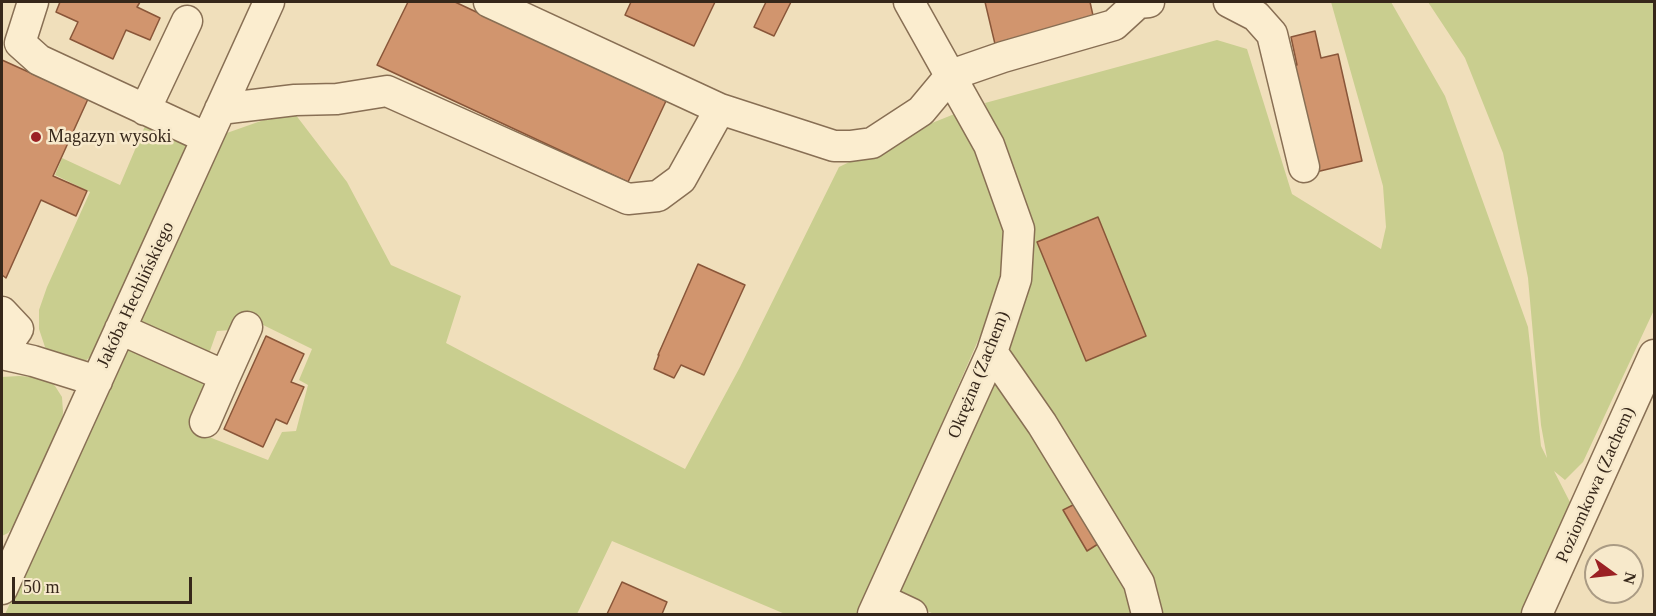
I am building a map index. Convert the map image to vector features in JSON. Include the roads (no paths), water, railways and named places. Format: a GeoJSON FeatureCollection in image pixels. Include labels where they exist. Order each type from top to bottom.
{"type":"FeatureCollection","features":[{"type":"Feature","properties":{"kind":"street"},"geometry":{"type":"LineString","coordinates":[[33,2],[11,40],[39,60],[207,138]]}},
{"type":"Feature","properties":{"kind":"street","name":"Jakóba Hechlińskiego"},"geometry":{"type":"LineString","coordinates":[[4,575],[96,381],[269,2]]}},
{"type":"Feature","properties":{"kind":"street"},"geometry":{"type":"LineString","coordinates":[[489,2],[720,109],[834,146],[872,143],[921,111],[951,75],[1003,57],[1114,25],[1138,3],[1149,2]]}},
{"type":"Feature","properties":{"kind":"street","name":"Okrężna (Zachem)"},"geometry":{"type":"LineString","coordinates":[[876,607],[992,352],[1016,279],[1018,229],[990,145],[909,2]]}},
{"type":"Feature","properties":{"kind":"street"},"geometry":{"type":"LineString","coordinates":[[1229,2],[1261,9],[1272,34],[1304,167]]}},
{"type":"Feature","properties":{"kind":"street"},"geometry":{"type":"LineString","coordinates":[[145,110],[187,21]]}},
{"type":"Feature","properties":{"kind":"street"},"geometry":{"type":"LineString","coordinates":[[220,109],[295,100],[337,99],[387,91],[628,200],[658,196],[681,179],[720,109]]}},
{"type":"Feature","properties":{"kind":"street"},"geometry":{"type":"LineString","coordinates":[[2,312],[18,329],[2,353],[96,381]]}},
{"type":"Feature","properties":{"kind":"street"},"geometry":{"type":"LineString","coordinates":[[205,422],[247,327]]}},
{"type":"Feature","properties":{"kind":"street"},"geometry":{"type":"LineString","coordinates":[[120,329],[225,376]]}},
{"type":"Feature","properties":{"kind":"street"},"geometry":{"type":"LineString","coordinates":[[992,352],[1041,424],[1138,583],[1147,615]]}},
{"type":"Feature","properties":{"kind":"street","name":"Poziomkowa (Zachem)"},"geometry":{"type":"LineString","coordinates":[[1537,615],[1654,355]]}},
{"type":"Feature","properties":{"kind":"street"},"geometry":{"type":"LineString","coordinates":[[876,607],[912,615]]}},
{"type":"Feature","properties":{"kind":"place","name":"Magazyn wysoki"},"geometry":{"type":"Point","coordinates":[36,137]}}]}
